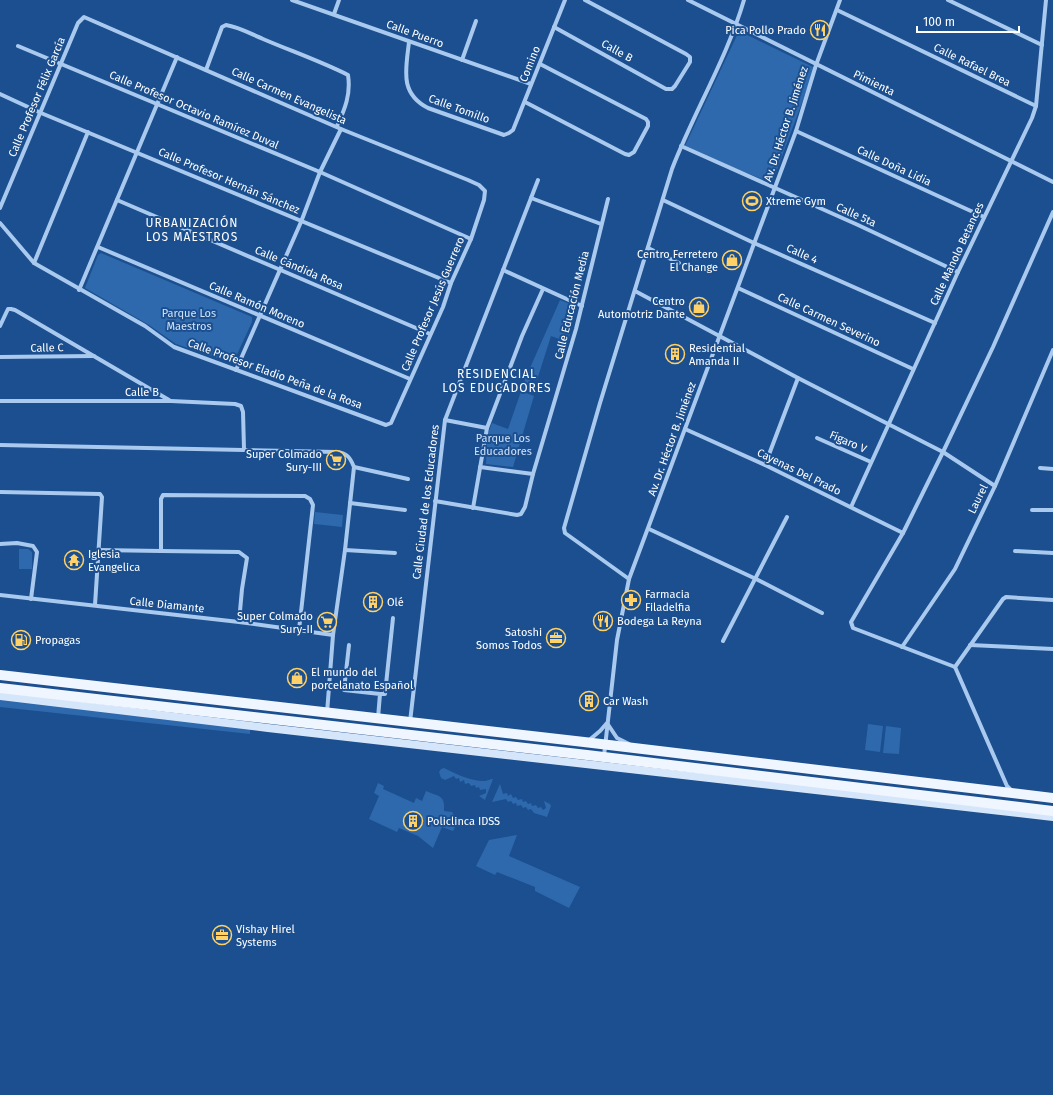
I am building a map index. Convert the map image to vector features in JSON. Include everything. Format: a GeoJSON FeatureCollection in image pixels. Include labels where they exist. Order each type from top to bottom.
{"type":"FeatureCollection","features":[{"type":"Feature","properties":{"kind":"main road"},"geometry":{"type":"LineString","coordinates":[[0,675],[584,742],[1053,798]]}},
{"type":"Feature","properties":{"kind":"main road"},"geometry":{"type":"LineString","coordinates":[[0,688],[1053,810]]}},
{"type":"Feature","properties":{"kind":"street","name":"Calle Puerro"},"geometry":{"type":"LineString","coordinates":[[292,0],[531,84]]}},
{"type":"Feature","properties":{"kind":"street"},"geometry":{"type":"LineString","coordinates":[[334,14],[339,0]]}},
{"type":"Feature","properties":{"kind":"street","name":"Comino"},"geometry":{"type":"LineString","coordinates":[[509,133],[513,130],[525,102],[563,0]]}},
{"type":"Feature","properties":{"kind":"street","name":"Calle B"},"geometry":{"type":"LineString","coordinates":[[554,27],[666,89],[672,89],[675,86],[690,62],[690,58],[686,54],[585,0]]}},
{"type":"Feature","properties":{"kind":"street","name":"Pimienta"},"geometry":{"type":"LineString","coordinates":[[688,0],[1053,182]]}},
{"type":"Feature","properties":{"kind":"street"},"geometry":{"type":"LineString","coordinates":[[629,579],[564,531],[577,480],[681,146],[737,24],[744,0]]}},
{"type":"Feature","properties":{"kind":"street","name":"Av. Dr. Héctor B. Jiménez"},"geometry":{"type":"LineString","coordinates":[[604,757],[618,640],[629,579],[649,529],[796,131],[816,65],[840,0]]}},
{"type":"Feature","properties":{"kind":"street"},"geometry":{"type":"LineString","coordinates":[[948,0],[1042,45]]}},
{"type":"Feature","properties":{"kind":"street","name":"Calle Manolo Betances"},"geometry":{"type":"LineString","coordinates":[[851,507],[958,272],[1032,118],[1036,106],[1046,0]]}},
{"type":"Feature","properties":{"kind":"street","name":"Calle Rafael Brea"},"geometry":{"type":"LineString","coordinates":[[837,10],[1036,106]]}},
{"type":"Feature","properties":{"kind":"street","name":"Calle Carmen Evangelista"},"geometry":{"type":"LineString","coordinates":[[84,17],[339,127],[468,180],[479,185],[485,191]]}},
{"type":"Feature","properties":{"kind":"street","name":"Calle Profesor Félix García"},"geometry":{"type":"LineString","coordinates":[[0,208],[78,23],[84,17]]}},
{"type":"Feature","properties":{"kind":"street"},"geometry":{"type":"LineString","coordinates":[[462,60],[476,21]]}},
{"type":"Feature","properties":{"kind":"street"},"geometry":{"type":"LineString","coordinates":[[206,70],[222,27],[226,24],[332,67],[348,75],[349,86],[346,104],[339,127],[281,270],[236,370]]}},
{"type":"Feature","properties":{"kind":"street","name":"Calle Tomillo"},"geometry":{"type":"LineString","coordinates":[[409,42],[406,65],[407,87],[413,98],[418,103],[504,135],[509,133]]}},
{"type":"Feature","properties":{"kind":"street","name":"Calle Profesor Octavio Ramírez Duval"},"geometry":{"type":"LineString","coordinates":[[18,46],[320,172],[471,238]]}},
{"type":"Feature","properties":{"kind":"street"},"geometry":{"type":"LineString","coordinates":[[79,290],[177,57]]}},
{"type":"Feature","properties":{"kind":"street"},"geometry":{"type":"LineString","coordinates":[[525,102],[625,154],[634,152],[648,126],[646,119],[540,64]]}},
{"type":"Feature","properties":{"kind":"street","name":"Calle Profesor Hernán Sánchez"},"geometry":{"type":"LineString","coordinates":[[0,94],[41,113],[301,222],[451,283]]}},
{"type":"Feature","properties":{"kind":"street","name":"Calle Doña Lidia"},"geometry":{"type":"LineString","coordinates":[[796,131],[984,217]]}},
{"type":"Feature","properties":{"kind":"street"},"geometry":{"type":"LineString","coordinates":[[34,263],[88,132]]}},
{"type":"Feature","properties":{"kind":"street","name":"Calle 5ta"},"geometry":{"type":"LineString","coordinates":[[681,146],[774,189],[858,225],[958,272]]}},
{"type":"Feature","properties":{"kind":"street","name":"Calle Ciudad de los Educadores"},"geometry":{"type":"LineString","coordinates":[[410,722],[445,420],[538,180]]}},
{"type":"Feature","properties":{"kind":"street","name":"Calle Profesor Jesús Guerrero"},"geometry":{"type":"LineString","coordinates":[[391,423],[443,306],[451,283],[471,238],[484,200],[485,191]]}},
{"type":"Feature","properties":{"kind":"street"},"geometry":{"type":"LineString","coordinates":[[531,198],[602,224]]}},
{"type":"Feature","properties":{"kind":"street","name":"Calle Educación Media"},"geometry":{"type":"LineString","coordinates":[[435,501],[517,516],[521,514],[525,507],[533,474],[576,329],[608,199]]}},
{"type":"Feature","properties":{"kind":"street","name":"Calle Cándida Rosa"},"geometry":{"type":"LineString","coordinates":[[117,200],[430,334]]}},
{"type":"Feature","properties":{"kind":"street","name":"Calle 4"},"geometry":{"type":"LineString","coordinates":[[663,200],[754,243],[935,323]]}},
{"type":"Feature","properties":{"kind":"street"},"geometry":{"type":"LineString","coordinates":[[1015,794],[1007,786],[955,667],[853,628],[851,622],[903,533],[943,452],[993,348],[1053,212]]}},
{"type":"Feature","properties":{"kind":"street","name":"Calle Profesor Eladio Peña de la Rosa"},"geometry":{"type":"LineString","coordinates":[[0,223],[34,263],[79,290],[145,326],[174,347],[386,424],[391,423]]}},
{"type":"Feature","properties":{"kind":"street","name":"Calle Ramón Moreno"},"geometry":{"type":"LineString","coordinates":[[98,247],[410,379]]}},
{"type":"Feature","properties":{"kind":"street"},"geometry":{"type":"LineString","coordinates":[[648,248],[679,263]]}},
{"type":"Feature","properties":{"kind":"street"},"geometry":{"type":"LineString","coordinates":[[503,270],[582,306]]}},
{"type":"Feature","properties":{"kind":"street","name":"Calle Carmen Severino"},"geometry":{"type":"LineString","coordinates":[[738,288],[913,369]]}},
{"type":"Feature","properties":{"kind":"street"},"geometry":{"type":"LineString","coordinates":[[473,508],[486,428],[522,336],[543,289]]}},
{"type":"Feature","properties":{"kind":"street"},"geometry":{"type":"LineString","coordinates":[[635,291],[798,378],[943,452],[995,486]]}},
{"type":"Feature","properties":{"kind":"street"},"geometry":{"type":"LineString","coordinates":[[0,326],[6,311],[11,309],[170,401]]}},
{"type":"Feature","properties":{"kind":"street","name":"Laurel"},"geometry":{"type":"LineString","coordinates":[[902,647],[955,569],[995,486],[1053,350]]}},
{"type":"Feature","properties":{"kind":"street","name":"Calle C"},"geometry":{"type":"LineString","coordinates":[[0,357],[94,356]]}},
{"type":"Feature","properties":{"kind":"street"},"geometry":{"type":"LineString","coordinates":[[765,465],[798,378]]}},
{"type":"Feature","properties":{"kind":"street","name":"Calle B"},"geometry":{"type":"LineString","coordinates":[[0,401],[170,401],[235,404],[241,406],[244,412],[244,449]]}},
{"type":"Feature","properties":{"kind":"street"},"geometry":{"type":"LineString","coordinates":[[445,420],[486,428]]}},
{"type":"Feature","properties":{"kind":"street","name":"Cayenas Del Prado"},"geometry":{"type":"LineString","coordinates":[[686,429],[765,465],[903,533]]}},
{"type":"Feature","properties":{"kind":"street","name":"Figaro V"},"geometry":{"type":"LineString","coordinates":[[817,438],[871,462]]}},
{"type":"Feature","properties":{"kind":"street"},"geometry":{"type":"LineString","coordinates":[[0,445],[343,452],[350,457],[354,467],[345,550],[332,635],[326,713]]}},
{"type":"Feature","properties":{"kind":"street"},"geometry":{"type":"LineString","coordinates":[[354,467],[408,479]]}},
{"type":"Feature","properties":{"kind":"street"},"geometry":{"type":"LineString","coordinates":[[480,467],[533,474]]}},
{"type":"Feature","properties":{"kind":"street"},"geometry":{"type":"LineString","coordinates":[[1040,468],[1053,469]]}},
{"type":"Feature","properties":{"kind":"street"},"geometry":{"type":"LineString","coordinates":[[0,492],[100,494],[102,497],[95,605]]}},
{"type":"Feature","properties":{"kind":"street"},"geometry":{"type":"LineString","coordinates":[[161,551],[161,499],[163,495],[305,496],[313,505],[299,630]]}},
{"type":"Feature","properties":{"kind":"street"},"geometry":{"type":"LineString","coordinates":[[350,503],[404,510]]}},
{"type":"Feature","properties":{"kind":"street"},"geometry":{"type":"LineString","coordinates":[[1032,510],[1053,510]]}},
{"type":"Feature","properties":{"kind":"street"},"geometry":{"type":"LineString","coordinates":[[723,641],[787,517]]}},
{"type":"Feature","properties":{"kind":"street"},"geometry":{"type":"LineString","coordinates":[[649,529],[756,579],[822,613]]}},
{"type":"Feature","properties":{"kind":"street"},"geometry":{"type":"LineString","coordinates":[[0,544],[17,543],[33,546],[37,552],[30,599]]}},
{"type":"Feature","properties":{"kind":"street"},"geometry":{"type":"LineString","coordinates":[[99,550],[239,552],[244,554],[247,558],[238,622]]}},
{"type":"Feature","properties":{"kind":"street"},"geometry":{"type":"LineString","coordinates":[[345,550],[395,553]]}},
{"type":"Feature","properties":{"kind":"street"},"geometry":{"type":"LineString","coordinates":[[1015,551],[1053,553]]}},
{"type":"Feature","properties":{"kind":"street","name":"Calle Diamante"},"geometry":{"type":"LineString","coordinates":[[0,595],[238,622],[332,635]]}},
{"type":"Feature","properties":{"kind":"street"},"geometry":{"type":"LineString","coordinates":[[955,667],[1003,599],[1006,597],[1053,600]]}},
{"type":"Feature","properties":{"kind":"street"},"geometry":{"type":"LineString","coordinates":[[349,645],[344,690],[385,694],[393,618]]}},
{"type":"Feature","properties":{"kind":"street"},"geometry":{"type":"LineString","coordinates":[[970,645],[1053,649]]}},
{"type":"Feature","properties":{"kind":"street"},"geometry":{"type":"LineString","coordinates":[[378,719],[380,694]]}},
{"type":"Feature","properties":{"kind":"street"},"geometry":{"type":"LineString","coordinates":[[0,696],[274,729],[1053,817]]}},
{"type":"Feature","properties":{"kind":"street"},"geometry":{"type":"LineString","coordinates":[[584,742],[595,736],[607,723],[617,738],[644,750]]}},
{"type":"Feature","properties":{"kind":"green space"},"geometry":{"type":"Polygon","coordinates":[[[739,31],[815,68],[772,183],[684,148],[739,31]]]}},
{"type":"Feature","properties":{"kind":"green space","name":"Parque Los Maestros"},"geometry":{"type":"Polygon","coordinates":[[[101,253],[252,317],[252,322],[233,363],[176,344],[149,325],[85,288],[98,255],[101,253]]]}},
{"type":"Feature","properties":{"kind":"green space","name":"Parque Los Educadores"},"geometry":{"type":"Polygon","coordinates":[[[560,300],[577,307],[568,342],[551,336],[537,380],[531,378],[526,393],[534,396],[513,467],[486,464],[487,436],[492,423],[508,429],[526,377],[560,300]]]}},
{"type":"Feature","properties":{"kind":"green space"},"geometry":{"type":"Polygon","coordinates":[[[315,512],[343,515],[342,527],[314,524],[315,512]]]}},
{"type":"Feature","properties":{"kind":"green space"},"geometry":{"type":"Polygon","coordinates":[[[19,549],[28,549],[32,552],[32,569],[19,569],[19,549]]]}},
{"type":"Feature","properties":{"kind":"green space"},"geometry":{"type":"Polygon","coordinates":[[[0,688],[251,717],[250,734],[0,707],[0,688]]]}},
{"type":"Feature","properties":{"kind":"green space"},"geometry":{"type":"Polygon","coordinates":[[[868,724],[883,726],[880,752],[865,750],[868,724]]]}},
{"type":"Feature","properties":{"kind":"green space"},"geometry":{"type":"Polygon","coordinates":[[[886,726],[901,728],[899,754],[883,753],[886,726]]]}},
{"type":"Feature","properties":{"kind":"green space"},"geometry":{"type":"Polygon","coordinates":[[[444,768],[458,775],[474,780],[484,781],[493,779],[485,800],[479,796],[486,793],[486,789],[480,790],[479,787],[476,788],[475,785],[471,786],[469,783],[465,784],[464,780],[460,782],[459,778],[456,779],[454,776],[445,780],[441,778],[439,772],[444,768]]]}},
{"type":"Feature","properties":{"kind":"green space"},"geometry":{"type":"Polygon","coordinates":[[[378,783],[384,786],[383,789],[414,803],[416,798],[422,801],[426,791],[441,797],[444,802],[444,811],[452,812],[458,821],[453,831],[442,827],[433,848],[418,836],[399,828],[397,832],[369,819],[379,796],[374,793],[378,783]]]}},
{"type":"Feature","properties":{"kind":"green space"},"geometry":{"type":"Polygon","coordinates":[[[500,784],[503,794],[507,793],[508,796],[511,794],[513,798],[516,797],[518,800],[522,799],[523,802],[526,801],[528,804],[531,803],[532,806],[536,805],[538,808],[541,807],[543,810],[546,808],[544,801],[550,804],[551,806],[547,817],[534,813],[531,809],[528,810],[526,807],[523,808],[521,805],[517,806],[516,803],[513,804],[511,801],[508,802],[506,799],[492,802],[500,784]]]}},
{"type":"Feature","properties":{"kind":"green space"},"geometry":{"type":"Polygon","coordinates":[[[517,835],[509,856],[580,887],[569,908],[535,891],[535,887],[497,872],[495,875],[476,866],[489,840],[517,835]]]}},
{"type":"Feature","properties":{"kind":"place","name":"Pica Pollo Prado"},"geometry":{"type":"Point","coordinates":[820,30]}},
{"type":"Feature","properties":{"kind":"place","name":"Xtreme Gym"},"geometry":{"type":"Point","coordinates":[752,201]}},
{"type":"Feature","properties":{"kind":"place","name":"Centro Ferretero El Change"},"geometry":{"type":"Point","coordinates":[732,260]}},
{"type":"Feature","properties":{"kind":"place","name":"Centro Automotriz Dante"},"geometry":{"type":"Point","coordinates":[699,307]}},
{"type":"Feature","properties":{"kind":"place","name":"Residential Amanda II"},"geometry":{"type":"Point","coordinates":[675,354]}},
{"type":"Feature","properties":{"kind":"place","name":"Super Colmado Sury-III"},"geometry":{"type":"Point","coordinates":[336,460]}},
{"type":"Feature","properties":{"kind":"place","name":"Iglesia Evangelica"},"geometry":{"type":"Point","coordinates":[74,560]}},
{"type":"Feature","properties":{"kind":"place","name":"Farmacia Filadelfia"},"geometry":{"type":"Point","coordinates":[631,600]}},
{"type":"Feature","properties":{"kind":"place","name":"Olé"},"geometry":{"type":"Point","coordinates":[373,602]}},
{"type":"Feature","properties":{"kind":"place","name":"Bodega La Reyna"},"geometry":{"type":"Point","coordinates":[603,621]}},
{"type":"Feature","properties":{"kind":"place","name":"Super Colmado Sury-II"},"geometry":{"type":"Point","coordinates":[327,622]}},
{"type":"Feature","properties":{"kind":"place","name":"Satoshi Somos Todos"},"geometry":{"type":"Point","coordinates":[556,638]}},
{"type":"Feature","properties":{"kind":"place","name":"Propagas"},"geometry":{"type":"Point","coordinates":[21,640]}},
{"type":"Feature","properties":{"kind":"place","name":"El mundo del porcelanato Español"},"geometry":{"type":"Point","coordinates":[297,678]}},
{"type":"Feature","properties":{"kind":"place","name":"Car Wash"},"geometry":{"type":"Point","coordinates":[589,701]}},
{"type":"Feature","properties":{"kind":"place","name":"Policlinca IDSS"},"geometry":{"type":"Point","coordinates":[413,821]}},
{"type":"Feature","properties":{"kind":"place","name":"Vishay Hirel Systems"},"geometry":{"type":"Point","coordinates":[222,935]}},
{"type":"Feature","properties":{"kind":"district","name":"URBANIZACIÓN LOS MAESTROS"},"geometry":{"type":"Point","coordinates":[192,230]}},
{"type":"Feature","properties":{"kind":"district","name":"RESIDENCIAL LOS EDUCADORES"},"geometry":{"type":"Point","coordinates":[497,381]}}]}
